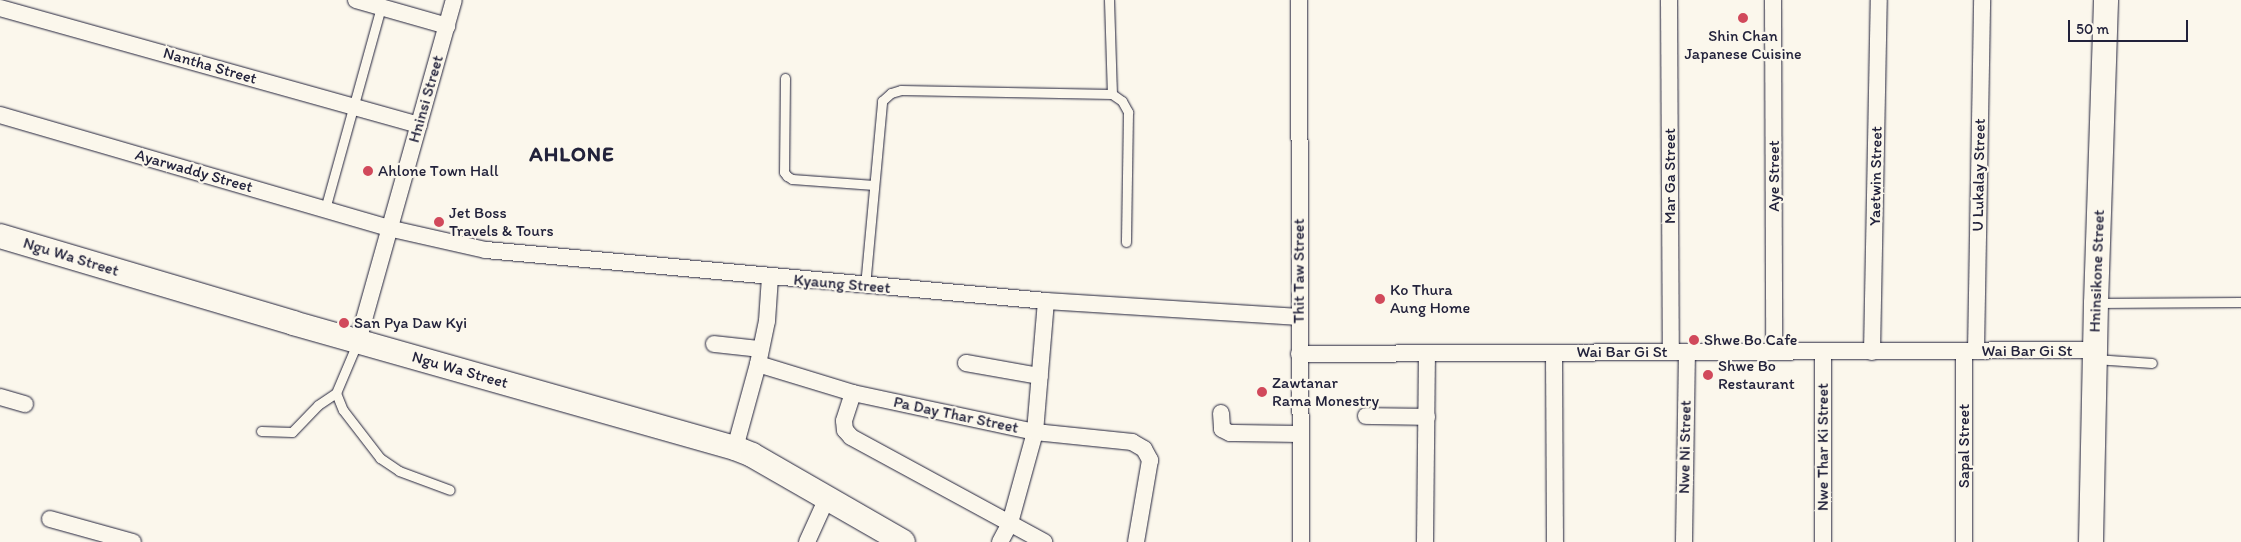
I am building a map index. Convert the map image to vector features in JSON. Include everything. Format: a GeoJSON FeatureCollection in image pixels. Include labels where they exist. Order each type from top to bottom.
{"type":"FeatureCollection","features":[{"type":"Feature","properties":{"kind":"street"},"geometry":{"type":"LineString","coordinates":[[356,0],[447,26]]}},
{"type":"Feature","properties":{"kind":"street","name":"Hninsi Street"},"geometry":{"type":"LineString","coordinates":[[358,341],[388,228],[454,0]]}},
{"type":"Feature","properties":{"kind":"street","name":"Thit Taw Street"},"geometry":{"type":"LineString","coordinates":[[1299,0],[1301,542]]}},
{"type":"Feature","properties":{"kind":"street","name":"Mar Ga Street"},"geometry":{"type":"LineString","coordinates":[[1669,0],[1679,352]]}},
{"type":"Feature","properties":{"kind":"street","name":"Aye Street"},"geometry":{"type":"LineString","coordinates":[[1773,0],[1774,352]]}},
{"type":"Feature","properties":{"kind":"street","name":"Yaetwin Street"},"geometry":{"type":"LineString","coordinates":[[1872,352],[1879,0]]}},
{"type":"Feature","properties":{"kind":"street","name":"U Lukalay Street"},"geometry":{"type":"LineString","coordinates":[[1970,351],[1982,0]]}},
{"type":"Feature","properties":{"kind":"street","name":"Hninsikone Street"},"geometry":{"type":"LineString","coordinates":[[2091,542],[2096,303],[2106,0]]}},
{"type":"Feature","properties":{"kind":"street","name":"Nantha Street"},"geometry":{"type":"LineString","coordinates":[[0,8],[419,124]]}},
{"type":"Feature","properties":{"kind":"street","name":"Ayarwaddy Street"},"geometry":{"type":"LineString","coordinates":[[0,115],[388,228]]}},
{"type":"Feature","properties":{"kind":"street","name":"Kyaung Street"},"geometry":{"type":"LineString","coordinates":[[388,228],[486,250],[1046,301],[1299,317]]}},
{"type":"Feature","properties":{"kind":"street","name":"Ngu Wa Street"},"geometry":{"type":"LineString","coordinates":[[0,236],[358,341],[735,448],[752,455],[903,542]]}},
{"type":"Feature","properties":{"kind":"street"},"geometry":{"type":"LineString","coordinates":[[735,448],[767,321],[770,277]]}},
{"type":"Feature","properties":{"kind":"street"},"geometry":{"type":"LineString","coordinates":[[1000,542],[1010,523],[1035,432],[1046,301]]}},
{"type":"Feature","properties":{"kind":"street","name":"Pa Day Thar Street"},"geometry":{"type":"LineString","coordinates":[[714,344],[759,356],[853,393],[1035,432],[1132,442],[1144,449],[1150,460],[1136,542]]}},
{"type":"Feature","properties":{"kind":"street","name":"Wai Bar Gi St"},"geometry":{"type":"LineString","coordinates":[[1299,354],[1970,351],[2095,355]]}},
{"type":"Feature","properties":{"kind":"street","name":"Sapal Street"},"geometry":{"type":"LineString","coordinates":[[1964,542],[1970,351]]}},
{"type":"Feature","properties":{"kind":"street","name":"Nwe Ni Street"},"geometry":{"type":"LineString","coordinates":[[1679,352],[1684,542]]}},
{"type":"Feature","properties":{"kind":"street","name":"Nwe Thar Ki Street"},"geometry":{"type":"LineString","coordinates":[[1823,352],[1823,542]]}},
{"type":"Feature","properties":{"kind":"street"},"geometry":{"type":"LineString","coordinates":[[1426,542],[1427,353]]}},
{"type":"Feature","properties":{"kind":"street"},"geometry":{"type":"LineString","coordinates":[[1554,353],[1555,542]]}},
{"type":"Feature","properties":{"kind":"street"},"geometry":{"type":"LineString","coordinates":[[966,363],[1040,376]]}},
{"type":"Feature","properties":{"kind":"street"},"geometry":{"type":"LineString","coordinates":[[853,393],[844,421],[845,430],[851,437],[1044,542]]}},
{"type":"Feature","properties":{"kind":"street"},"geometry":{"type":"LineString","coordinates":[[0,397],[24,404]]}},
{"type":"Feature","properties":{"kind":"street"},"geometry":{"type":"LineString","coordinates":[[1221,413],[1222,430],[1230,433],[1300,434]]}},
{"type":"Feature","properties":{"kind":"street"},"geometry":{"type":"LineString","coordinates":[[1366,416],[1427,418]]}},
{"type":"Feature","properties":{"kind":"street"},"geometry":{"type":"LineString","coordinates":[[807,542],[827,498]]}},
{"type":"Feature","properties":{"kind":"street"},"geometry":{"type":"LineString","coordinates":[[50,519],[133,542]]}},
{"type":"Feature","properties":{"kind":"lane"},"geometry":{"type":"LineString","coordinates":[[1109,0],[1112,94]]}},
{"type":"Feature","properties":{"kind":"lane"},"geometry":{"type":"LineString","coordinates":[[325,210],[381,7]]}},
{"type":"Feature","properties":{"kind":"lane"},"geometry":{"type":"LineString","coordinates":[[785,78],[784,172],[787,176],[792,179],[874,185]]}},
{"type":"Feature","properties":{"kind":"lane"},"geometry":{"type":"LineString","coordinates":[[865,286],[882,101],[901,90],[1112,94],[1122,100],[1128,112],[1126,242]]}},
{"type":"Feature","properties":{"kind":"lane"},"geometry":{"type":"LineString","coordinates":[[2096,303],[2241,302]]}},
{"type":"Feature","properties":{"kind":"lane"},"geometry":{"type":"LineString","coordinates":[[261,431],[292,432],[318,405],[336,393],[358,341]]}},
{"type":"Feature","properties":{"kind":"lane"},"geometry":{"type":"LineString","coordinates":[[2095,355],[2152,363]]}},
{"type":"Feature","properties":{"kind":"lane"},"geometry":{"type":"LineString","coordinates":[[336,393],[343,410],[380,458],[399,471],[450,490]]}},
{"type":"Feature","properties":{"kind":"place","name":"Shin Chan Japanese Cuisine"},"geometry":{"type":"Point","coordinates":[1743,18]}},
{"type":"Feature","properties":{"kind":"place","name":"Ahlone Town Hall"},"geometry":{"type":"Point","coordinates":[368,171]}},
{"type":"Feature","properties":{"kind":"place","name":"Jet Boss Travels & Tours"},"geometry":{"type":"Point","coordinates":[439,222]}},
{"type":"Feature","properties":{"kind":"place","name":"Ko Thura Aung Home"},"geometry":{"type":"Point","coordinates":[1380,299]}},
{"type":"Feature","properties":{"kind":"place","name":"San Pya Daw Kyi"},"geometry":{"type":"Point","coordinates":[344,323]}},
{"type":"Feature","properties":{"kind":"place","name":"Shwe Bo Cafe"},"geometry":{"type":"Point","coordinates":[1694,340]}},
{"type":"Feature","properties":{"kind":"place","name":"Shwe Bo Restaurant"},"geometry":{"type":"Point","coordinates":[1708,375]}},
{"type":"Feature","properties":{"kind":"place","name":"Zawtanar Rama Monestry"},"geometry":{"type":"Point","coordinates":[1262,392]}},
{"type":"Feature","properties":{"kind":"district","name":"AHLONE"},"geometry":{"type":"Point","coordinates":[572,154]}}]}
